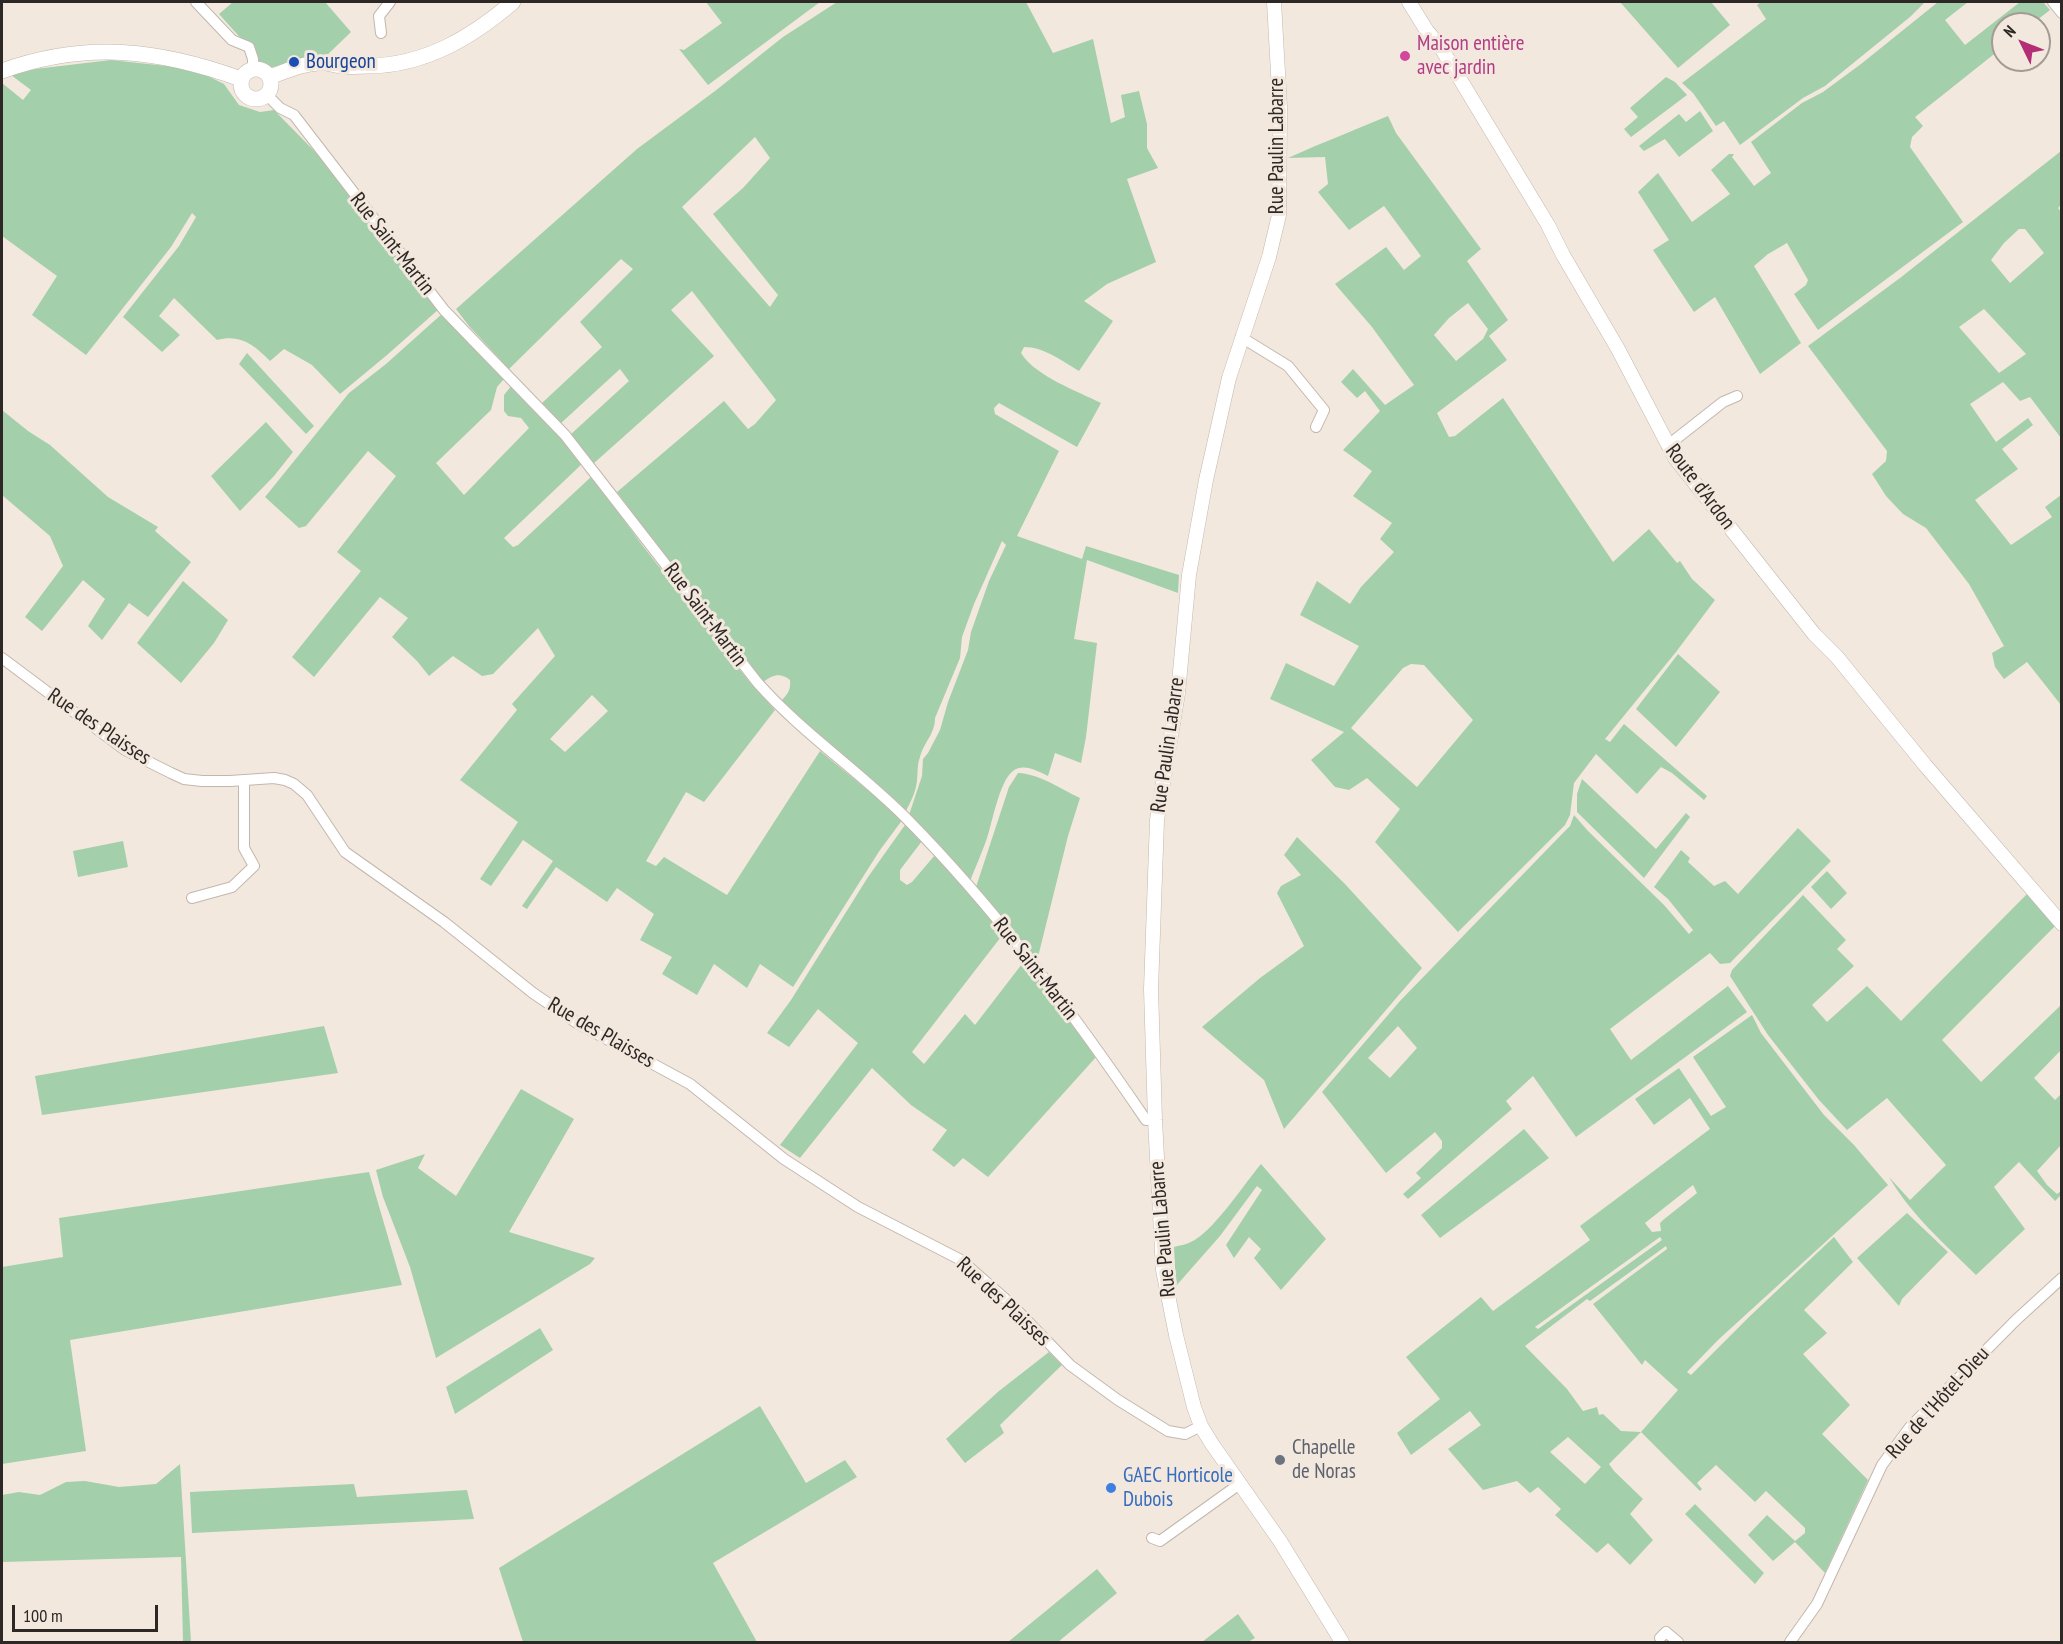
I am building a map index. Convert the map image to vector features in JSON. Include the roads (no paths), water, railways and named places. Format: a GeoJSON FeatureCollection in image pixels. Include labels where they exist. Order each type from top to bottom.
{"type":"FeatureCollection","features":[{"type":"Feature","properties":{"kind":"main road"},"geometry":{"type":"LineString","coordinates":[[270,77],[300,65],[321,62],[342,66],[370,66],[399,64],[425,56],[444,50],[467,37],[513,2]]}},
{"type":"Feature","properties":{"kind":"main road"},"geometry":{"type":"LineString","coordinates":[[2,71],[26,62],[83,52],[108,52],[137,53],[178,59],[241,79]]}},
{"type":"Feature","properties":{"kind":"main road"},"geometry":{"type":"LineString","coordinates":[[253,69],[263,70],[270,77],[271,86],[267,95],[258,99],[248,97],[242,89],[241,79],[246,72],[253,69]]}},
{"type":"Feature","properties":{"kind":"street"},"geometry":{"type":"LineString","coordinates":[[196,2],[232,40],[249,47],[254,59],[253,69]]}},
{"type":"Feature","properties":{"kind":"street"},"geometry":{"type":"LineString","coordinates":[[381,33],[379,16],[390,2]]}},
{"type":"Feature","properties":{"kind":"street","name":"Rue Paulin Labarre"},"geometry":{"type":"LineString","coordinates":[[1274,2],[1280,108],[1279,215],[1269,257],[1229,378],[1215,438],[1190,565],[1178,693],[1157,820],[1151,989],[1155,1120],[1161,1245],[1166,1291],[1194,1407],[1201,1426],[1280,1541],[1342,1642]]}},
{"type":"Feature","properties":{"kind":"street","name":"Route d'Ardon"},"geometry":{"type":"LineString","coordinates":[[1409,2],[1427,31],[1440,46],[1548,225],[1618,349],[1667,446],[1814,634],[1837,657],[1925,765],[2061,924]]}},
{"type":"Feature","properties":{"kind":"street","name":"Rue Saint-Martin"},"geometry":{"type":"LineString","coordinates":[[267,95],[280,108],[294,115],[444,310],[565,435],[772,700],[889,802],[968,884],[1034,964],[1100,1052],[1146,1120],[1155,1120]]}},
{"type":"Feature","properties":{"kind":"street"},"geometry":{"type":"LineString","coordinates":[[1241,337],[1288,366],[1324,410],[1316,427]]}},
{"type":"Feature","properties":{"kind":"street"},"geometry":{"type":"LineString","coordinates":[[1667,446],[1723,402],[1737,396]]}},
{"type":"Feature","properties":{"kind":"street","name":"Rue des Plaisses"},"geometry":{"type":"LineString","coordinates":[[2,658],[89,725],[135,755],[184,779],[202,781],[274,778],[294,784],[307,795],[345,852],[439,918],[558,1011],[690,1084],[784,1159],[858,1207],[961,1260],[1011,1304],[1070,1365],[1118,1400],[1168,1431],[1185,1434],[1201,1426]]}},
{"type":"Feature","properties":{"kind":"street"},"geometry":{"type":"LineString","coordinates":[[192,898],[232,886],[254,866],[244,848],[244,780]]}},
{"type":"Feature","properties":{"kind":"street","name":"Rue de l'Hôtel-Dieu"},"geometry":{"type":"LineString","coordinates":[[1790,1642],[1817,1604],[1882,1465],[1910,1427],[2061,1278]]}},
{"type":"Feature","properties":{"kind":"street"},"geometry":{"type":"LineString","coordinates":[[1152,1538],[1160,1541],[1241,1483]]}},
{"type":"Feature","properties":{"kind":"street"},"geometry":{"type":"LineString","coordinates":[[1660,1638],[1666,1632],[1678,1642]]}},
{"type":"Feature","properties":{"kind":"place","name":"Maison entière avec jardin"},"geometry":{"type":"Point","coordinates":[1405,56]}},
{"type":"Feature","properties":{"kind":"place","name":"Bourgeon"},"geometry":{"type":"Point","coordinates":[294,62]}},
{"type":"Feature","properties":{"kind":"place","name":"Chapelle de Noras"},"geometry":{"type":"Point","coordinates":[1280,1460]}},
{"type":"Feature","properties":{"kind":"place","name":"GAEC Horticole Dubois"},"geometry":{"type":"Point","coordinates":[1111,1488]}}]}
